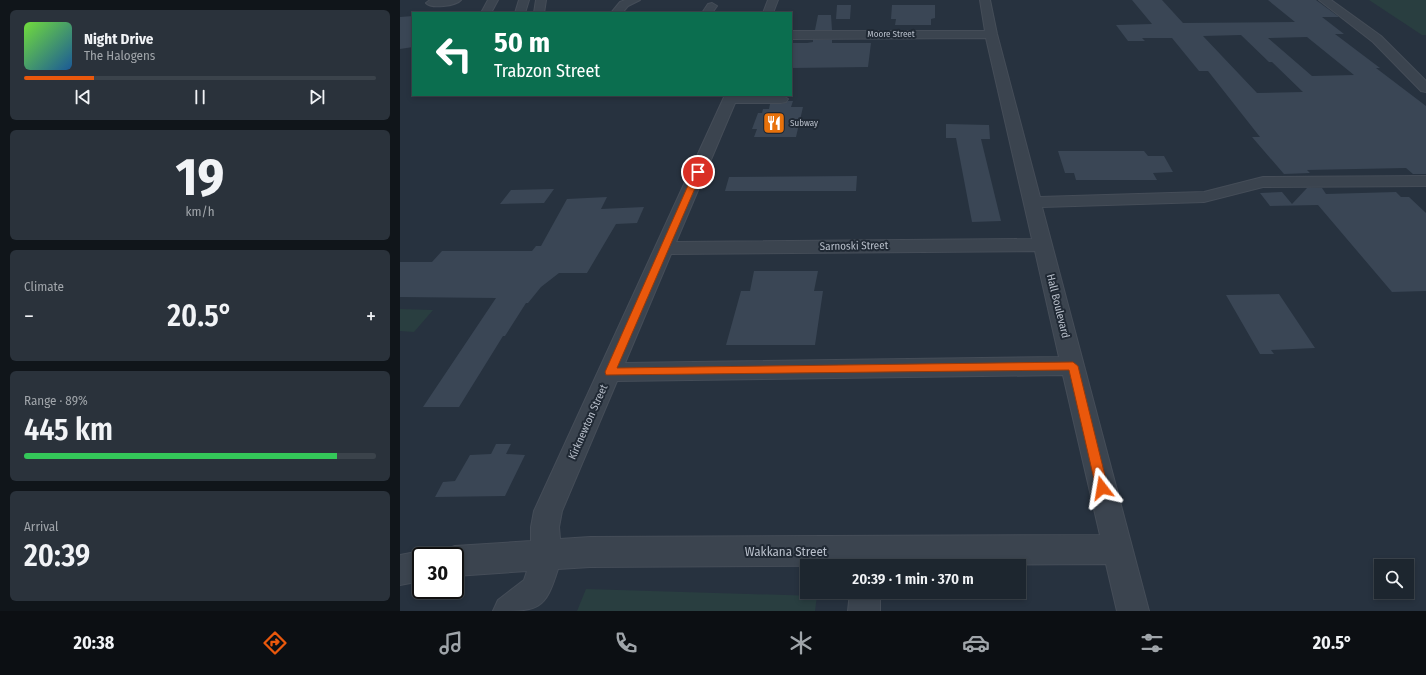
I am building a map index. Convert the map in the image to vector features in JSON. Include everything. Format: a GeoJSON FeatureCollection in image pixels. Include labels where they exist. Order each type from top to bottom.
{"type":"FeatureCollection","features":[{"type":"Feature","properties":{"kind":"street"},"geometry":{"type":"LineString","coordinates":[[431,3],[456,0]]}},
{"type":"Feature","properties":{"kind":"street"},"geometry":{"type":"LineString","coordinates":[[487,12],[493,0]]}},
{"type":"Feature","properties":{"kind":"street"},"geometry":{"type":"LineString","coordinates":[[520,12],[524,0],[528,0]]}},
{"type":"Feature","properties":{"kind":"street"},"geometry":{"type":"LineString","coordinates":[[539,12],[541,0]]}},
{"type":"Feature","properties":{"kind":"street"},"geometry":{"type":"LineString","coordinates":[[617,12],[624,4],[635,0]]}},
{"type":"Feature","properties":{"kind":"street"},"geometry":{"type":"LineString","coordinates":[[768,12],[773,0]]}},
{"type":"Feature","properties":{"kind":"street","name":"Hall Boulevard"},"geometry":{"type":"LineString","coordinates":[[985,0],[990,30],[1133,611]]}},
{"type":"Feature","properties":{"kind":"street"},"geometry":{"type":"LineString","coordinates":[[1324,0],[1377,39],[1426,88]]}},
{"type":"Feature","properties":{"kind":"street","name":"Moore Street"},"geometry":{"type":"LineString","coordinates":[[792,35],[990,30]]}},
{"type":"Feature","properties":{"kind":"street"},"geometry":{"type":"LineString","coordinates":[[731,97],[781,99]]}},
{"type":"Feature","properties":{"kind":"street","name":"Kirknewton Street"},"geometry":{"type":"LineString","coordinates":[[509,611],[537,590],[547,554],[545,528],[548,511],[731,97]]}},
{"type":"Feature","properties":{"kind":"street"},"geometry":{"type":"LineString","coordinates":[[1032,202],[1204,197],[1263,182],[1426,181]]}},
{"type":"Feature","properties":{"kind":"street","name":"Sarnoski Street"},"geometry":{"type":"LineString","coordinates":[[664,248],[1043,245]]}},
{"type":"Feature","properties":{"kind":"street"},"geometry":{"type":"LineString","coordinates":[[610,372],[1073,366]]}},
{"type":"Feature","properties":{"kind":"street","name":"Wakkana Street"},"geometry":{"type":"LineString","coordinates":[[464,560],[593,552],[868,558],[1117,550]]}},
{"type":"Feature","properties":{"kind":"street"},"geometry":{"type":"LineString","coordinates":[[400,570],[412,568]]}},
{"type":"Feature","properties":{"kind":"street"},"geometry":{"type":"LineString","coordinates":[[864,611],[865,599]]}},
{"type":"Feature","properties":{"kind":"green space"},"geometry":{"type":"Polygon","coordinates":[[[1369,0],[1426,0],[1426,35],[1422,35],[1369,0]]]}},
{"type":"Feature","properties":{"kind":"green space"},"geometry":{"type":"Polygon","coordinates":[[[400,309],[433,310],[414,332],[400,331],[400,309]]]}},
{"type":"Feature","properties":{"kind":"green space"},"geometry":{"type":"Polygon","coordinates":[[[586,589],[800,595],[800,599],[817,599],[815,611],[577,611],[586,589]]]}},
{"type":"Feature","properties":{"kind":"building"},"geometry":{"type":"Polygon","coordinates":[[[1132,0],[1162,0],[1183,23],[1295,22],[1268,0],[1316,0],[1339,17],[1322,17],[1344,34],[1335,34],[1380,68],[1376,68],[1426,106],[1426,174],[1413,174],[1406,168],[1307,170],[1310,173],[1284,174],[1252,137],[1260,137],[1208,71],[1199,71],[1172,38],[1142,38],[1145,41],[1128,41],[1116,25],[1152,24],[1132,0]],[[1241,35],[1203,36],[1257,93],[1303,92],[1272,62],[1269,62],[1241,35]],[[1307,37],[1268,38],[1312,76],[1354,75],[1307,37]]]}},
{"type":"Feature","properties":{"kind":"building"},"geometry":{"type":"Polygon","coordinates":[[[837,5],[851,5],[850,19],[836,19],[837,5]]]}},
{"type":"Feature","properties":{"kind":"building"},"geometry":{"type":"Polygon","coordinates":[[[892,5],[935,5],[935,18],[931,19],[931,25],[895,25],[896,19],[891,19],[892,5]]]}},
{"type":"Feature","properties":{"kind":"building"},"geometry":{"type":"Polygon","coordinates":[[[818,15],[831,15],[832,30],[815,30],[818,15]]]}},
{"type":"Feature","properties":{"kind":"building"},"geometry":{"type":"Polygon","coordinates":[[[412,16],[412,47],[400,49],[400,17],[412,16]]]}},
{"type":"Feature","properties":{"kind":"building"},"geometry":{"type":"Polygon","coordinates":[[[813,40],[832,40],[832,43],[871,43],[868,67],[792,68],[792,43],[813,42],[813,40]]]}},
{"type":"Feature","properties":{"kind":"building"},"geometry":{"type":"Polygon","coordinates":[[[788,101],[793,101],[791,107],[803,107],[796,137],[754,137],[757,129],[752,129],[758,113],[762,113],[763,109],[769,109],[770,104],[781,104],[788,101]]]}},
{"type":"Feature","properties":{"kind":"building"},"geometry":{"type":"Polygon","coordinates":[[[946,124],[989,125],[990,139],[981,139],[1001,221],[972,222],[956,138],[946,138],[946,124]]]}},
{"type":"Feature","properties":{"kind":"building"},"geometry":{"type":"Polygon","coordinates":[[[1058,151],[1144,151],[1148,156],[1164,156],[1173,172],[1153,173],[1157,180],[1076,180],[1074,173],[1065,173],[1058,151]]]}},
{"type":"Feature","properties":{"kind":"building"},"geometry":{"type":"Polygon","coordinates":[[[857,176],[856,191],[725,191],[729,177],[857,176]]]}},
{"type":"Feature","properties":{"kind":"building"},"geometry":{"type":"Polygon","coordinates":[[[1307,188],[1322,188],[1326,194],[1396,192],[1401,197],[1409,197],[1426,213],[1426,291],[1392,292],[1318,205],[1270,206],[1260,193],[1282,192],[1292,204],[1307,188]]]}},
{"type":"Feature","properties":{"kind":"building"},"geometry":{"type":"Polygon","coordinates":[[[554,189],[544,203],[500,204],[511,190],[554,189]]]}},
{"type":"Feature","properties":{"kind":"building"},"geometry":{"type":"Polygon","coordinates":[[[607,197],[601,209],[644,207],[637,223],[616,224],[587,273],[559,273],[541,287],[528,303],[526,303],[505,336],[503,336],[459,407],[423,407],[496,298],[400,297],[400,262],[432,262],[442,251],[532,251],[536,246],[541,246],[567,199],[607,197]]]}},
{"type":"Feature","properties":{"kind":"building"},"geometry":{"type":"Polygon","coordinates":[[[754,271],[818,271],[814,291],[823,291],[815,345],[726,345],[741,291],[750,291],[754,271]]]}},
{"type":"Feature","properties":{"kind":"building"},"geometry":{"type":"Polygon","coordinates":[[[1279,294],[1315,348],[1271,350],[1274,354],[1260,354],[1226,295],[1279,294]]]}},
{"type":"Feature","properties":{"kind":"building"},"geometry":{"type":"Polygon","coordinates":[[[496,444],[511,444],[506,454],[525,455],[505,496],[435,497],[443,482],[455,481],[470,455],[491,454],[496,444]]]}},
{"type":"Feature","properties":{"kind":"place","name":"Subway"},"geometry":{"type":"Point","coordinates":[774,123]}},
{"type":"Feature","properties":{"kind":"route"},"geometry":{"type":"LineString","coordinates":[[698,172],[610,372],[1073,366],[1102,488]]}}]}
